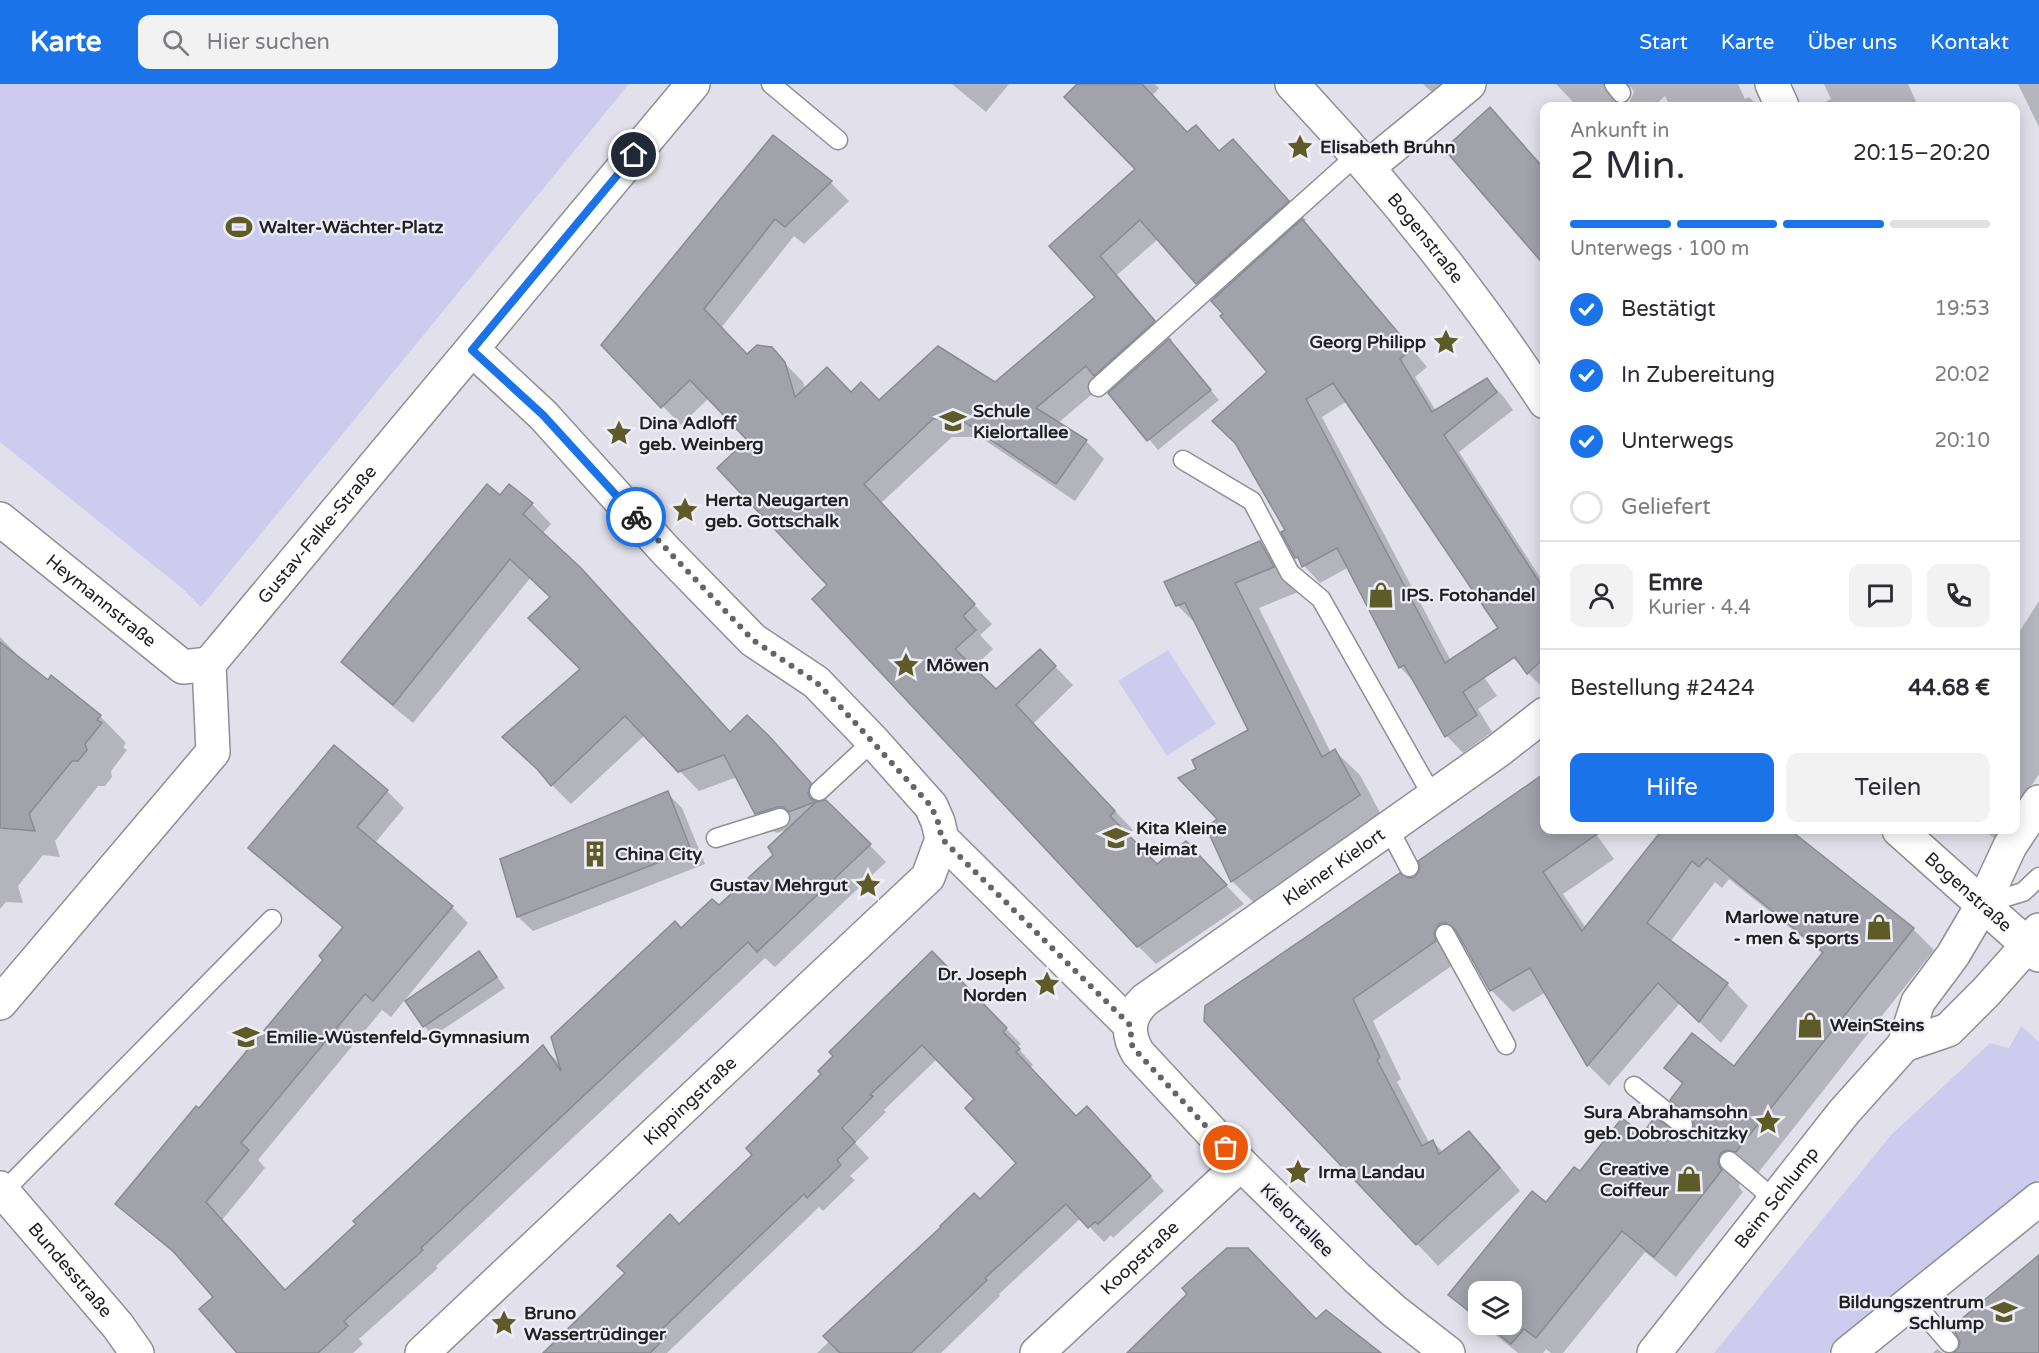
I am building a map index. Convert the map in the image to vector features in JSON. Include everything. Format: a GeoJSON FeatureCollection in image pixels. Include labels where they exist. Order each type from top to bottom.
{"type":"FeatureCollection","features":[{"type":"Feature","properties":{"kind":"street","name":"Gustav-Falke-Straße"},"geometry":{"type":"LineString","coordinates":[[209,664],[693,84]]}},
{"type":"Feature","properties":{"kind":"street","name":"Bogenstraße"},"geometry":{"type":"LineString","coordinates":[[1292,84],[1401,206],[1504,339],[1540,394]]}},
{"type":"Feature","properties":{"kind":"street"},"geometry":{"type":"LineString","coordinates":[[1363,161],[1469,84]]}},
{"type":"Feature","properties":{"kind":"street"},"geometry":{"type":"LineString","coordinates":[[1772,84],[1780,102]]}},
{"type":"Feature","properties":{"kind":"street","name":"Kielortallee"},"geometry":{"type":"LineString","coordinates":[[472,350],[543,415],[666,551],[753,640],[816,682],[873,741],[931,806],[942,839],[1130,1025],[1132,1045],[1138,1053],[1241,1164],[1356,1278],[1448,1353]]}},
{"type":"Feature","properties":{"kind":"street","name":"Heymannstraße"},"geometry":{"type":"LineString","coordinates":[[0,519],[183,667],[209,664]]}},
{"type":"Feature","properties":{"kind":"street"},"geometry":{"type":"LineString","coordinates":[[0,1003],[213,752],[209,664]]}},
{"type":"Feature","properties":{"kind":"street","name":"Kleiner Kielort"},"geometry":{"type":"LineString","coordinates":[[1130,1025],[1137,1007],[1145,1000],[1499,750],[1540,718]]}},
{"type":"Feature","properties":{"kind":"street","name":"Beim Schlump"},"geometry":{"type":"LineString","coordinates":[[2020,831],[2039,802]]}},
{"type":"Feature","properties":{"kind":"street","name":"Bogenstraße"},"geometry":{"type":"LineString","coordinates":[[1904,834],[1983,904],[2035,943]]}},
{"type":"Feature","properties":{"kind":"street","name":"Beim Schlump"},"geometry":{"type":"LineString","coordinates":[[1654,1353],[1774,1198],[1844,1112],[1904,1045],[1918,1002],[1953,955],[1983,904],[2018,834]]}},
{"type":"Feature","properties":{"kind":"street","name":"Kippingstraße"},"geometry":{"type":"LineString","coordinates":[[422,1353],[928,877],[942,839]]}},
{"type":"Feature","properties":{"kind":"street","name":"Beim Schlump"},"geometry":{"type":"LineString","coordinates":[[1904,1045],[1948,1030],[2035,943]]}},
{"type":"Feature","properties":{"kind":"street","name":"Koopstraße"},"geometry":{"type":"LineString","coordinates":[[1037,1353],[1241,1164]]}},
{"type":"Feature","properties":{"kind":"street","name":"Bundesstraße"},"geometry":{"type":"LineString","coordinates":[[2,1190],[118,1326],[137,1353]]}},
{"type":"Feature","properties":{"kind":"street"},"geometry":{"type":"LineString","coordinates":[[1848,1353],[2039,1198]]}},
{"type":"Feature","properties":{"kind":"lane"},"geometry":{"type":"LineString","coordinates":[[771,84],[838,140]]}},
{"type":"Feature","properties":{"kind":"lane"},"geometry":{"type":"LineString","coordinates":[[1098,387],[1363,161]]}},
{"type":"Feature","properties":{"kind":"lane"},"geometry":{"type":"LineString","coordinates":[[1184,460],[1252,501],[1290,573],[1321,599],[1433,797]]}},
{"type":"Feature","properties":{"kind":"lane"},"geometry":{"type":"LineString","coordinates":[[819,791],[873,741]]}},
{"type":"Feature","properties":{"kind":"lane"},"geometry":{"type":"LineString","coordinates":[[716,838],[780,818]]}},
{"type":"Feature","properties":{"kind":"lane"},"geometry":{"type":"LineString","coordinates":[[1388,827],[1409,867]]}},
{"type":"Feature","properties":{"kind":"lane"},"geometry":{"type":"LineString","coordinates":[[1983,904],[2023,892],[2039,877]]}},
{"type":"Feature","properties":{"kind":"lane"},"geometry":{"type":"LineString","coordinates":[[2,1190],[272,919]]}},
{"type":"Feature","properties":{"kind":"lane"},"geometry":{"type":"LineString","coordinates":[[1445,934],[1506,1045]]}},
{"type":"Feature","properties":{"kind":"lane"},"geometry":{"type":"LineString","coordinates":[[1634,1086],[1683,1125]]}},
{"type":"Feature","properties":{"kind":"lane"},"geometry":{"type":"LineString","coordinates":[[1729,1161],[1774,1198]]}},
{"type":"Feature","properties":{"kind":"lane"},"geometry":{"type":"LineString","coordinates":[[1913,1301],[1949,1343]]}},
{"type":"Feature","properties":{"kind":"shaded area","name":"Walter-Wächter-Platz"},"geometry":{"type":"Polygon","coordinates":[[[0,84],[629,84],[201,607],[183,589],[0,442],[0,84]]]}},
{"type":"Feature","properties":{"kind":"shaded area"},"geometry":{"type":"Polygon","coordinates":[[[1168,650],[1216,724],[1167,756],[1118,681],[1168,650]]]}},
{"type":"Feature","properties":{"kind":"shaded area"},"geometry":{"type":"Polygon","coordinates":[[[2021,1026],[2039,1042],[2039,1179],[1828,1353],[1714,1353],[1891,1135],[1990,1043],[2009,1048],[2021,1026]]]}},
{"type":"Feature","properties":{"kind":"building"},"geometry":{"type":"Polygon","coordinates":[[[1077,84],[1142,84],[1187,132],[1196,125],[1219,151],[1233,139],[1289,201],[1196,284],[1140,220],[1100,256],[1155,321],[1094,376],[1086,366],[1036,408],[1087,440],[1056,484],[960,419],[933,419],[864,484],[975,604],[963,616],[976,630],[955,649],[996,689],[1040,649],[1056,666],[1016,705],[1115,811],[1110,816],[1157,864],[1186,841],[1227,885],[1137,947],[812,599],[827,585],[717,468],[747,440],[690,380],[661,408],[601,345],[773,135],[832,181],[785,227],[775,219],[704,309],[747,354],[757,345],[772,347],[785,362],[795,397],[827,367],[851,392],[861,382],[879,400],[938,346],[995,382],[1095,297],[1049,246],[1135,169],[1064,97],[1077,84]]]}},
{"type":"Feature","properties":{"kind":"building"},"geometry":{"type":"Polygon","coordinates":[[[1490,107],[1540,164],[1540,260],[1444,149],[1490,107]]]}},
{"type":"Feature","properties":{"kind":"building"},"geometry":{"type":"Polygon","coordinates":[[[1302,219],[1412,349],[1400,359],[1432,412],[1487,378],[1497,392],[1444,435],[1540,583],[1540,662],[1527,674],[1515,657],[1463,692],[1477,715],[1445,737],[1404,665],[1399,668],[1337,548],[1302,567],[1281,532],[1285,530],[1235,443],[1212,421],[1267,372],[1220,316],[1223,314],[1211,301],[1302,219]],[[1333,383],[1306,399],[1445,663],[1498,628],[1333,383]]]}},
{"type":"Feature","properties":{"kind":"building"},"geometry":{"type":"Polygon","coordinates":[[[1169,339],[1211,390],[1147,441],[1108,393],[1169,339]]]}},
{"type":"Feature","properties":{"kind":"building"},"geometry":{"type":"Polygon","coordinates":[[[487,484],[500,495],[509,484],[533,503],[523,514],[581,568],[730,732],[747,715],[769,736],[811,783],[808,793],[815,802],[789,812],[783,807],[777,807],[755,814],[724,755],[678,772],[625,716],[551,786],[537,769],[502,737],[580,669],[528,618],[550,597],[510,559],[393,705],[341,662],[487,484]]]}},
{"type":"Feature","properties":{"kind":"building"},"geometry":{"type":"Polygon","coordinates":[[[1260,541],[1274,567],[1235,583],[1322,757],[1335,749],[1360,795],[1231,882],[1206,827],[1217,819],[1178,778],[1196,769],[1192,760],[1248,730],[1185,603],[1176,606],[1164,582],[1260,541]]]}},
{"type":"Feature","properties":{"kind":"building"},"geometry":{"type":"Polygon","coordinates":[[[0,642],[48,680],[51,675],[101,715],[97,720],[102,723],[85,744],[87,750],[78,761],[72,761],[29,814],[35,831],[0,828],[0,642]]]}},
{"type":"Feature","properties":{"kind":"building"},"geometry":{"type":"Polygon","coordinates":[[[334,745],[388,790],[357,827],[453,906],[373,1001],[365,994],[241,1143],[249,1150],[206,1202],[285,1290],[356,1224],[353,1221],[543,1045],[561,1071],[551,1037],[675,921],[681,928],[712,899],[719,905],[773,855],[768,847],[816,802],[826,800],[871,844],[757,952],[748,942],[421,1248],[423,1250],[344,1321],[348,1326],[318,1353],[237,1353],[199,1309],[213,1297],[172,1250],[115,1204],[196,1106],[199,1108],[323,960],[319,956],[343,927],[248,848],[334,745]]]}},
{"type":"Feature","properties":{"kind":"building"},"geometry":{"type":"Polygon","coordinates":[[[1540,776],[1540,834],[1597,834],[1543,872],[1582,931],[1659,834],[1795,834],[1914,928],[1736,1152],[1726,1150],[1720,1154],[1718,1164],[1722,1170],[1654,1257],[1622,1231],[1536,1338],[1524,1329],[1522,1331],[1522,1281],[1468,1281],[1468,1310],[1448,1295],[1532,1191],[1546,1202],[1574,1167],[1580,1171],[1622,1118],[1642,1134],[1655,1117],[1681,1136],[1691,1132],[1694,1127],[1693,1120],[1670,1100],[1683,1083],[1664,1068],[1692,1033],[1734,1066],[1823,952],[1707,858],[1699,867],[1692,861],[1647,923],[1728,983],[1699,1022],[1658,983],[1587,1066],[1530,968],[1490,991],[1455,929],[1446,923],[1439,924],[1434,933],[1436,941],[1353,999],[1380,1057],[1377,1060],[1422,1146],[1433,1140],[1439,1154],[1469,1131],[1500,1168],[1416,1245],[1204,1021],[1205,1006],[1400,873],[1408,878],[1415,877],[1420,868],[1418,861],[1540,776]]]}},
{"type":"Feature","properties":{"kind":"building","name":"China City"},"geometry":{"type":"Polygon","coordinates":[[[668,791],[691,850],[517,917],[500,859],[668,791]]]}},
{"type":"Feature","properties":{"kind":"building"},"geometry":{"type":"Polygon","coordinates":[[[479,951],[497,977],[423,1027],[405,1001],[479,951]]]}},
{"type":"Feature","properties":{"kind":"building"},"geometry":{"type":"Polygon","coordinates":[[[932,951],[1007,1028],[1003,1032],[1020,1049],[1016,1052],[1076,1116],[1087,1106],[1151,1176],[1098,1224],[1095,1222],[1088,1228],[1066,1204],[985,1278],[987,1280],[911,1353],[840,1353],[823,1336],[941,1227],[974,1193],[980,1199],[1016,1163],[965,1108],[974,1099],[922,1045],[870,1095],[873,1096],[842,1128],[855,1142],[837,1160],[841,1165],[807,1198],[804,1194],[660,1331],[666,1337],[650,1353],[543,1353],[625,1273],[617,1266],[670,1214],[679,1224],[752,1155],[746,1148],[821,1074],[818,1071],[833,1056],[829,1052],[932,951]]]}},
{"type":"Feature","properties":{"kind":"building"},"geometry":{"type":"Polygon","coordinates":[[[1227,1248],[1248,1248],[1316,1319],[1326,1310],[1381,1353],[1127,1353],[1187,1294],[1182,1288],[1227,1248]]]}},
{"type":"Feature","properties":{"kind":"building","name":"Bildungszentrum Schlump"},"geometry":{"type":"Polygon","coordinates":[[[2039,1255],[2039,1353],[1953,1353],[1959,1347],[1960,1342],[1955,1332],[1958,1329],[1954,1325],[2039,1255]]]}},
{"type":"Feature","properties":{"kind":"building"},"geometry":{"type":"Polygon","coordinates":[[[1500,1335],[1519,1335],[1511,1344],[1500,1335]]]}},
{"type":"Feature","properties":{"kind":"way so far"},"geometry":{"type":"LineString","coordinates":[[636,517],[753,640],[816,682],[873,741],[931,806],[942,839],[1130,1025],[1132,1045],[1138,1053],[1226,1148]]}},
{"type":"Feature","properties":{"kind":"place","name":"Elisabeth Bruhn"},"geometry":{"type":"Point","coordinates":[1300,147]}},
{"type":"Feature","properties":{"kind":"place","name":"Walter-Wächter-Platz"},"geometry":{"type":"Point","coordinates":[239,227]}},
{"type":"Feature","properties":{"kind":"place","name":"Georg Philipp"},"geometry":{"type":"Point","coordinates":[1446,342]}},
{"type":"Feature","properties":{"kind":"place","name":"Schule Kielortallee"},"geometry":{"type":"Point","coordinates":[953,421]}},
{"type":"Feature","properties":{"kind":"place","name":"Dina Adloff geb. Weinberg"},"geometry":{"type":"Point","coordinates":[619,433]}},
{"type":"Feature","properties":{"kind":"place","name":"Herta Neugarten geb. Gottschalk"},"geometry":{"type":"Point","coordinates":[685,510]}},
{"type":"Feature","properties":{"kind":"place","name":"IPS. Fotohandel"},"geometry":{"type":"Point","coordinates":[1381,595]}},
{"type":"Feature","properties":{"kind":"place","name":"Möwen"},"geometry":{"type":"Point","coordinates":[906,665]}},
{"type":"Feature","properties":{"kind":"place","name":"Kita Kleine Heimat"},"geometry":{"type":"Point","coordinates":[1116,838]}},
{"type":"Feature","properties":{"kind":"place","name":"China City"},"geometry":{"type":"Point","coordinates":[595,854]}},
{"type":"Feature","properties":{"kind":"place","name":"Gustav Mehrgut"},"geometry":{"type":"Point","coordinates":[868,885]}},
{"type":"Feature","properties":{"kind":"place","name":"Marlowe nature - men & sports"},"geometry":{"type":"Point","coordinates":[1879,927]}},
{"type":"Feature","properties":{"kind":"place","name":"Dr. Joseph Norden"},"geometry":{"type":"Point","coordinates":[1047,984]}},
{"type":"Feature","properties":{"kind":"place","name":"WeinSteins"},"geometry":{"type":"Point","coordinates":[1810,1025]}},
{"type":"Feature","properties":{"kind":"place","name":"Emilie-Wüstenfeld-Gymnasium"},"geometry":{"type":"Point","coordinates":[246,1037]}},
{"type":"Feature","properties":{"kind":"place","name":"Sura Abrahamsohn geb. Dobroschitzky"},"geometry":{"type":"Point","coordinates":[1768,1122]}},
{"type":"Feature","properties":{"kind":"place","name":"Irma Landau"},"geometry":{"type":"Point","coordinates":[1298,1172]}},
{"type":"Feature","properties":{"kind":"place","name":"Creative Coiffeur"},"geometry":{"type":"Point","coordinates":[1689,1179]}},
{"type":"Feature","properties":{"kind":"place","name":"Bildungszentrum Schlump"},"geometry":{"type":"Point","coordinates":[2004,1312]}},
{"type":"Feature","properties":{"kind":"place","name":"Bruno Wassertrüdinger"},"geometry":{"type":"Point","coordinates":[504,1323]}},
{"type":"Feature","properties":{"kind":"route"},"geometry":{"type":"LineString","coordinates":[[634,155],[472,350],[511,383],[543,415],[636,517]]}}]}
